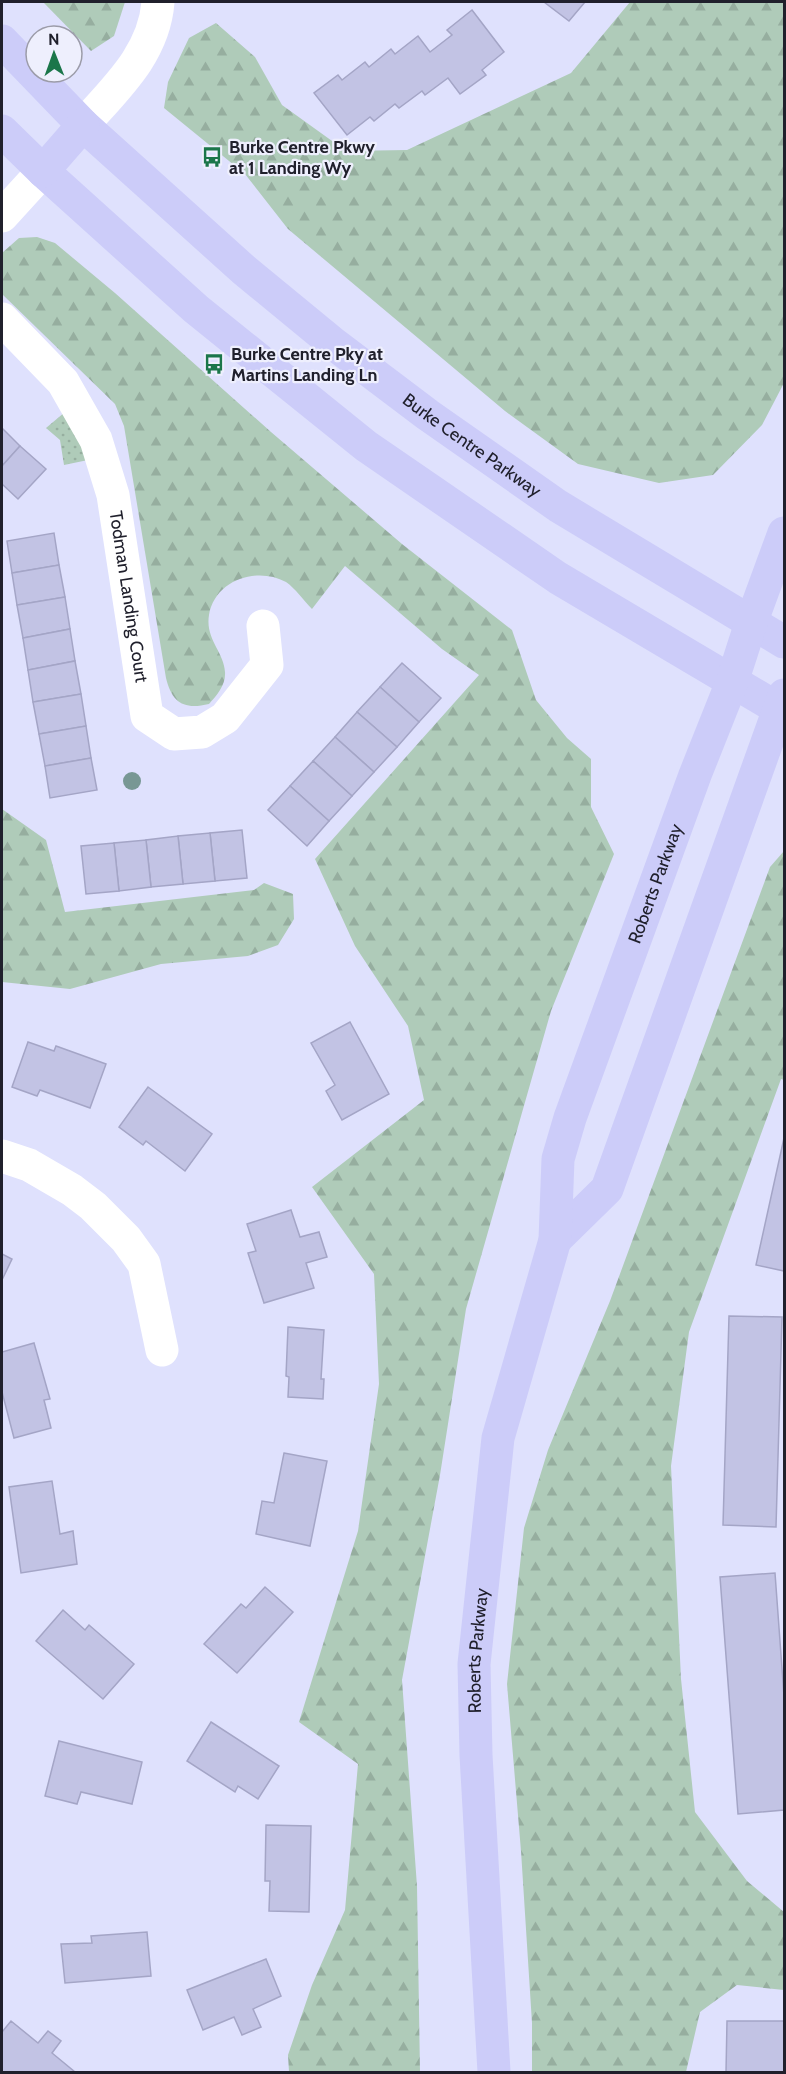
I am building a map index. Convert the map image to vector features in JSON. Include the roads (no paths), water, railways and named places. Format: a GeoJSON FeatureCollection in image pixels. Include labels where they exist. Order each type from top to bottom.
{"type":"FeatureCollection","features":[{"type":"Feature","properties":{"kind":"main road","name":"Burke Centre Parkway"},"geometry":{"type":"LineString","coordinates":[[2,41],[83,125],[244,270],[334,344],[428,415],[558,506],[784,642]]}},
{"type":"Feature","properties":{"kind":"main road"},"geometry":{"type":"LineString","coordinates":[[43,171],[83,125]]}},
{"type":"Feature","properties":{"kind":"main road"},"geometry":{"type":"LineString","coordinates":[[2,131],[196,309],[366,446],[558,578],[732,682],[783,706]]}},
{"type":"Feature","properties":{"kind":"main road","name":"Roberts Parkway"},"geometry":{"type":"LineString","coordinates":[[494,2073],[476,1755],[474,1665],[498,1438],[555,1240],[558,1159],[570,1118],[695,775],[732,682],[784,533]]}},
{"type":"Feature","properties":{"kind":"main road","name":"Roberts Parkway"},"geometry":{"type":"LineString","coordinates":[[555,1240],[607,1189],[783,706]]}},
{"type":"Feature","properties":{"kind":"street"},"geometry":{"type":"LineString","coordinates":[[83,125],[145,51],[157,20],[158,2]]}},
{"type":"Feature","properties":{"kind":"street"},"geometry":{"type":"LineString","coordinates":[[2,216],[43,171]]}},
{"type":"Feature","properties":{"kind":"street","name":"Todman Landing Court"},"geometry":{"type":"LineString","coordinates":[[2,319],[63,382],[96,440],[113,495],[147,716],[174,734],[202,732],[225,718],[267,665],[263,627]]}},
{"type":"Feature","properties":{"kind":"street"},"geometry":{"type":"LineString","coordinates":[[2,1156],[29,1165],[72,1190],[93,1206],[126,1239],[144,1264],[162,1350]]}},
{"type":"Feature","properties":{"kind":"place","name":"Burke Centre Pkwy at 1 Landing Wy"},"geometry":{"type":"Point","coordinates":[212,157]}},
{"type":"Feature","properties":{"kind":"place","name":"Burke Centre Pky at Martins Landing Ln"},"geometry":{"type":"Point","coordinates":[214,364]}}]}
